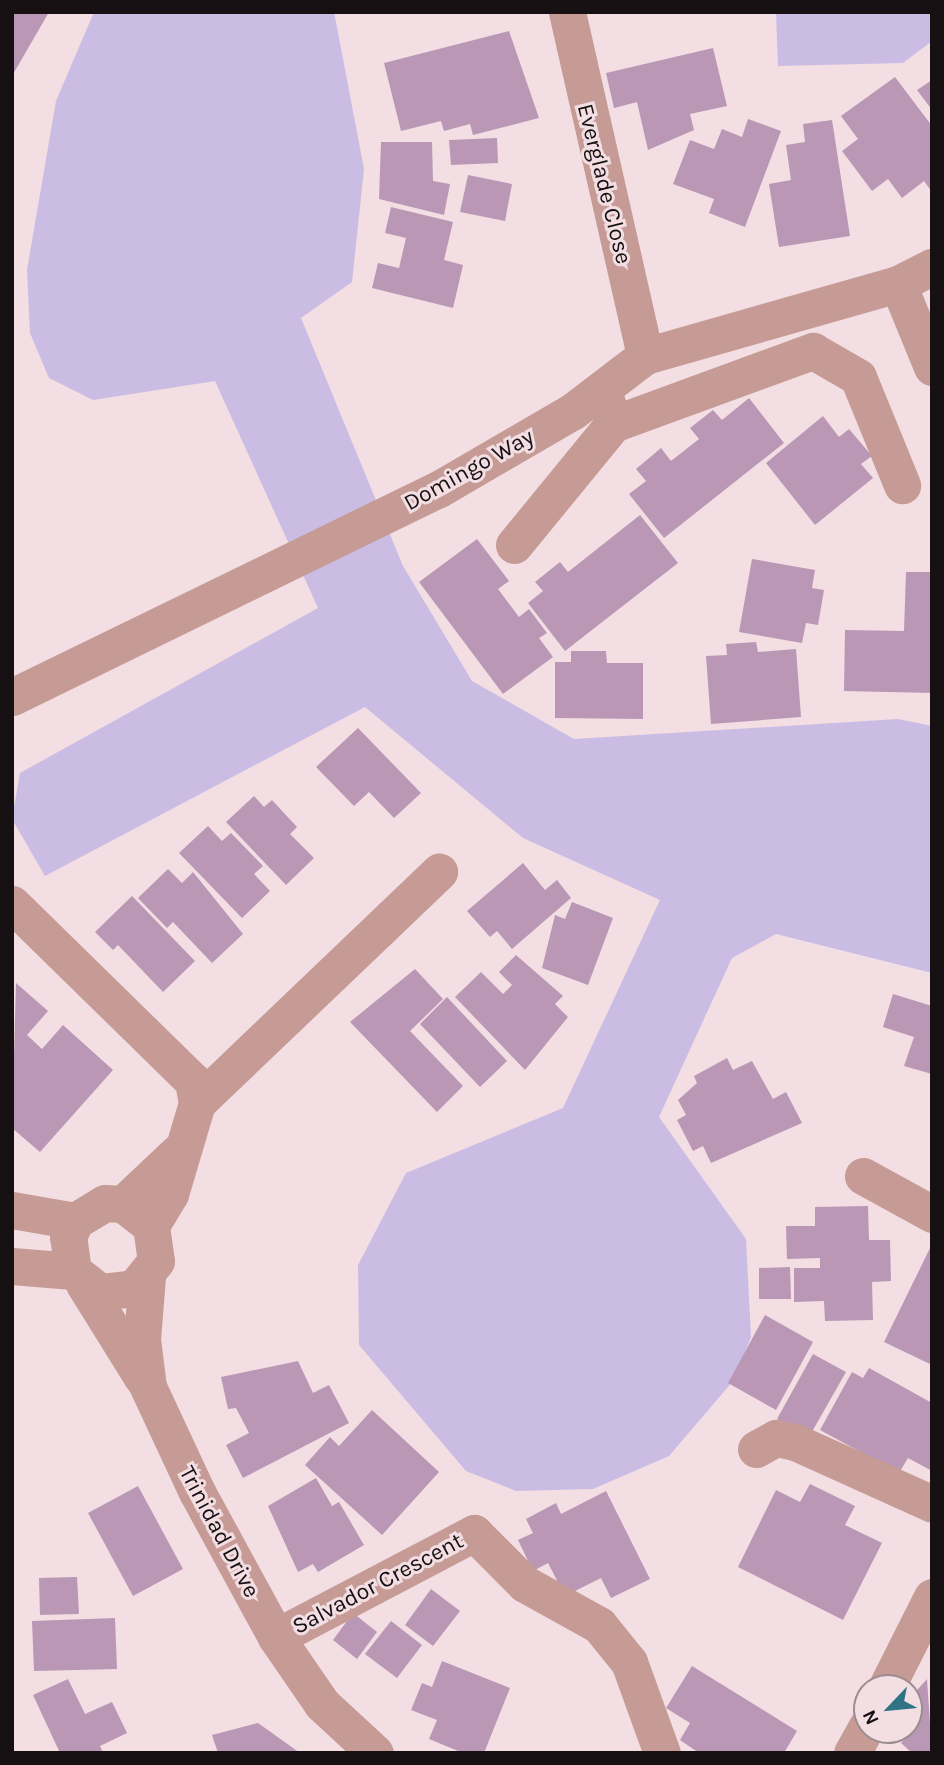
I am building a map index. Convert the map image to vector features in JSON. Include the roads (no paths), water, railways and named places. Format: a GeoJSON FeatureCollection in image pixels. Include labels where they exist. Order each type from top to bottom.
{"type":"FeatureCollection","features":[{"type":"Feature","properties":{"kind":"street","name":"Everglade Close"},"geometry":{"type":"LineString","coordinates":[[567,12],[645,356]]}},
{"type":"Feature","properties":{"kind":"street","name":"Domingo Way"},"geometry":{"type":"LineString","coordinates":[[12,697],[252,584],[439,489],[603,388],[645,356],[898,284],[932,267]]}},
{"type":"Feature","properties":{"kind":"street"},"geometry":{"type":"LineString","coordinates":[[898,284],[932,367]]}},
{"type":"Feature","properties":{"kind":"street"},"geometry":{"type":"LineString","coordinates":[[513,545],[613,424],[813,351],[858,377],[902,485]]}},
{"type":"Feature","properties":{"kind":"street"},"geometry":{"type":"LineString","coordinates":[[603,388],[613,424]]}},
{"type":"Feature","properties":{"kind":"street"},"geometry":{"type":"LineString","coordinates":[[137,1215],[182,1147],[197,1103],[439,872]]}},
{"type":"Feature","properties":{"kind":"street"},"geometry":{"type":"LineString","coordinates":[[12,904],[175,1059],[193,1081],[197,1103]]}},
{"type":"Feature","properties":{"kind":"street"},"geometry":{"type":"LineString","coordinates":[[863,1175],[932,1214]]}},
{"type":"Feature","properties":{"kind":"street"},"geometry":{"type":"LineString","coordinates":[[12,1266],[79,1278],[118,1294],[148,1277],[156,1261],[137,1215],[105,1203],[75,1221],[68,1237],[79,1278],[148,1387]]}},
{"type":"Feature","properties":{"kind":"street"},"geometry":{"type":"LineString","coordinates":[[12,1210],[75,1221]]}},
{"type":"Feature","properties":{"kind":"street","name":"Trinidad Drive"},"geometry":{"type":"LineString","coordinates":[[148,1277],[142,1339],[148,1387],[276,1637],[322,1704],[375,1753]]}},
{"type":"Feature","properties":{"kind":"street"},"geometry":{"type":"LineString","coordinates":[[756,1449],[776,1438],[795,1442],[932,1504]]}},
{"type":"Feature","properties":{"kind":"street","name":"Salvador Crescent"},"geometry":{"type":"LineString","coordinates":[[276,1637],[474,1533],[525,1584],[599,1625],[629,1662],[662,1753]]}},
{"type":"Feature","properties":{"kind":"street"},"geometry":{"type":"LineString","coordinates":[[893,1674],[932,1597]]}}]}
